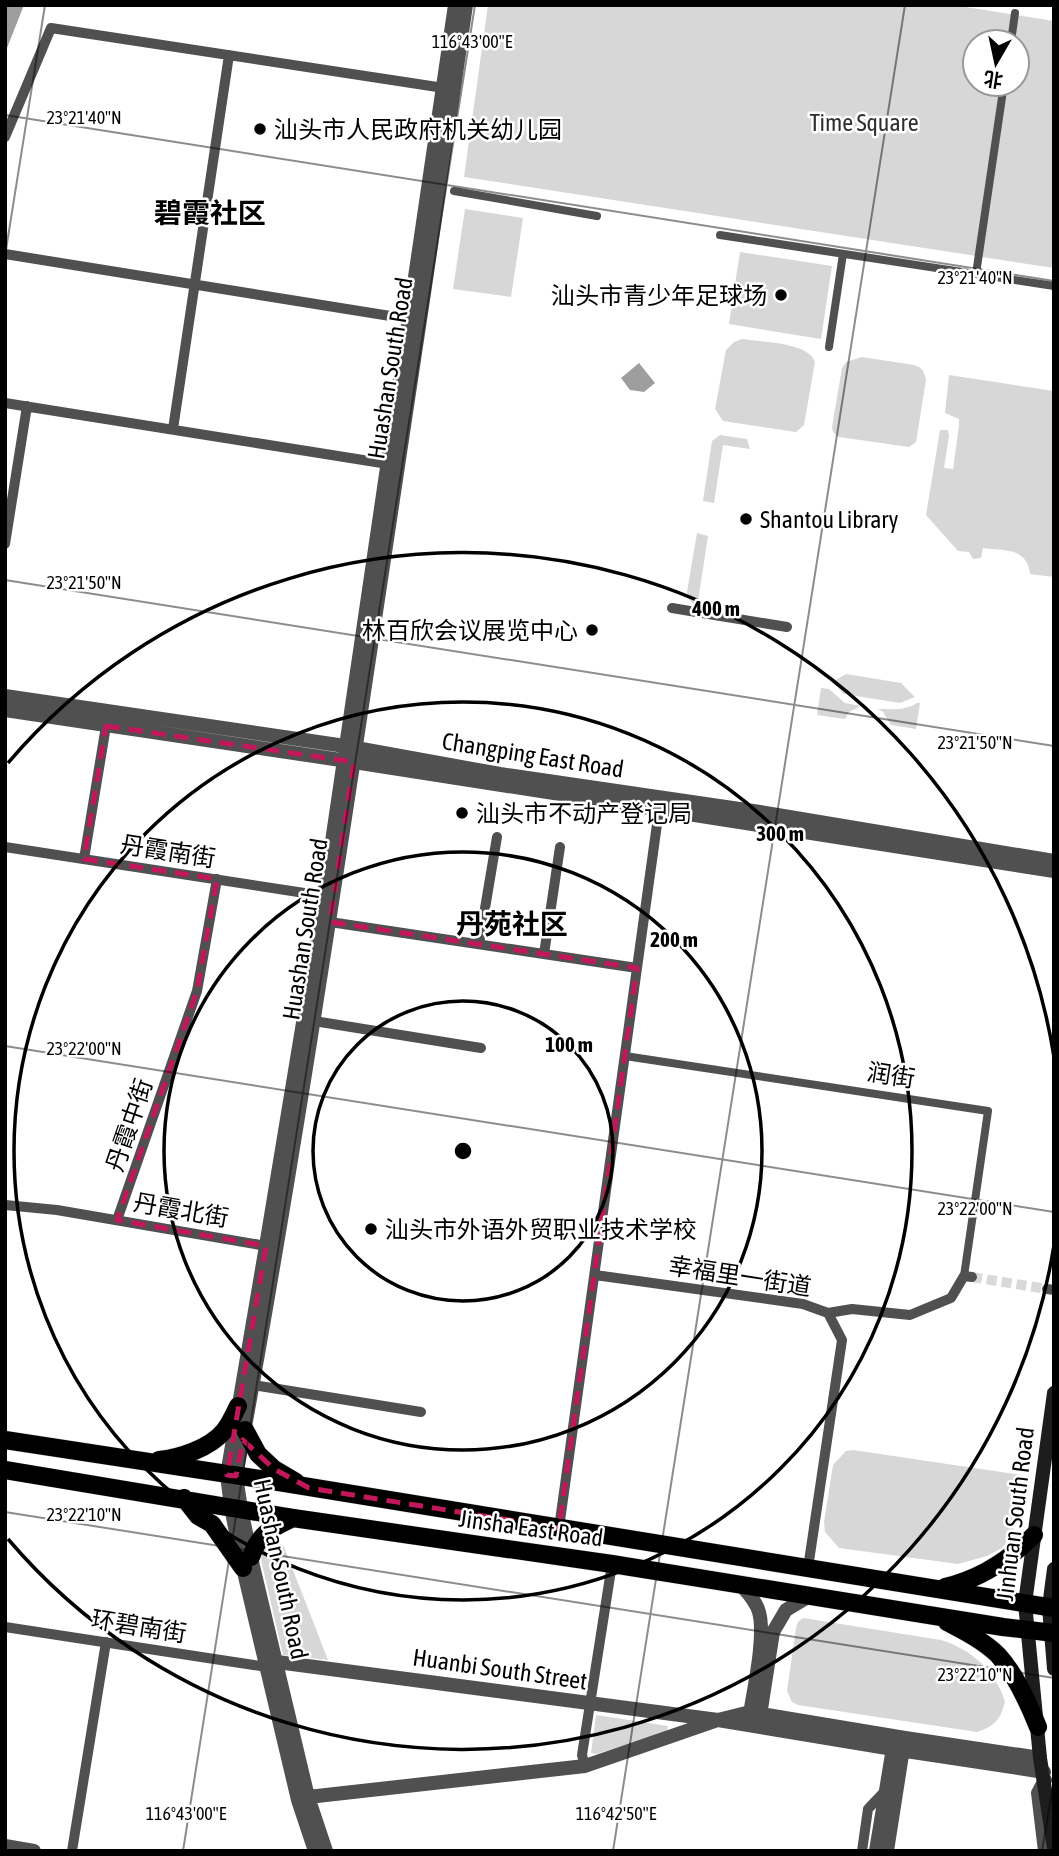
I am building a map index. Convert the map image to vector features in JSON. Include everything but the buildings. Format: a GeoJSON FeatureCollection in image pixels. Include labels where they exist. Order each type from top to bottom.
{"type":"FeatureCollection","features":[{"type":"Feature","properties":{"kind":"main road","name":"Jinhuan South Road"},"geometry":{"type":"LineString","coordinates":[[1054,1393],[1025,1603],[1054,1848]]}},
{"type":"Feature","properties":{"kind":"main road"},"geometry":{"type":"LineString","coordinates":[[141,1462],[167,1460],[209,1443],[224,1432],[238,1406]]}},
{"type":"Feature","properties":{"kind":"main road"},"geometry":{"type":"LineString","coordinates":[[245,1430],[258,1454],[274,1469],[309,1488]]}},
{"type":"Feature","properties":{"kind":"main road","name":"Jinsha East Road"},"geometry":{"type":"LineString","coordinates":[[5,1440],[1051,1608]]}},
{"type":"Feature","properties":{"kind":"main road","name":"Jinsha East Road"},"geometry":{"type":"LineString","coordinates":[[5,1470],[293,1518],[612,1564],[1052,1633]]}},
{"type":"Feature","properties":{"kind":"main road"},"geometry":{"type":"LineString","coordinates":[[184,1498],[198,1516],[212,1524],[247,1563],[256,1544],[265,1534],[293,1518]]}},
{"type":"Feature","properties":{"kind":"main road"},"geometry":{"type":"LineString","coordinates":[[935,1589],[960,1584],[996,1566],[1017,1553],[1034,1535]]}},
{"type":"Feature","properties":{"kind":"main road","name":"Jinhuan South Road"},"geometry":{"type":"LineString","coordinates":[[1054,1569],[1051,1608],[1054,1670]]}},
{"type":"Feature","properties":{"kind":"main road"},"geometry":{"type":"LineString","coordinates":[[938,1616],[996,1653],[1026,1699],[1038,1727]]}},
{"type":"Feature","properties":{"kind":"street","name":"Huashan South Road"},"geometry":{"type":"LineString","coordinates":[[231,1476],[245,1430],[330,922],[349,754],[388,464],[455,5]]}},
{"type":"Feature","properties":{"kind":"street","name":"Huashan South Road"},"geometry":{"type":"LineString","coordinates":[[326,1851],[308,1797],[272,1665],[247,1563],[231,1476],[238,1406],[349,754],[438,202],[466,5]]}},
{"type":"Feature","properties":{"kind":"street"},"geometry":{"type":"LineString","coordinates":[[1013,28],[1015,13]]}},
{"type":"Feature","properties":{"kind":"street"},"geometry":{"type":"LineString","coordinates":[[5,138],[51,28],[444,88]]}},
{"type":"Feature","properties":{"kind":"street"},"geometry":{"type":"LineString","coordinates":[[173,429],[229,55]]}},
{"type":"Feature","properties":{"kind":"street"},"geometry":{"type":"LineString","coordinates":[[976,274],[1002,98]]}},
{"type":"Feature","properties":{"kind":"street"},"geometry":{"type":"LineString","coordinates":[[454,191],[597,216]]}},
{"type":"Feature","properties":{"kind":"street"},"geometry":{"type":"LineString","coordinates":[[720,235],[1054,286]]}},
{"type":"Feature","properties":{"kind":"street"},"geometry":{"type":"LineString","coordinates":[[5,254],[409,319]]}},
{"type":"Feature","properties":{"kind":"street"},"geometry":{"type":"LineString","coordinates":[[829,347],[843,254]]}},
{"type":"Feature","properties":{"kind":"street"},"geometry":{"type":"LineString","coordinates":[[5,402],[388,464]]}},
{"type":"Feature","properties":{"kind":"street"},"geometry":{"type":"LineString","coordinates":[[5,544],[27,406]]}},
{"type":"Feature","properties":{"kind":"street"},"geometry":{"type":"LineString","coordinates":[[672,608],[787,627]]}},
{"type":"Feature","properties":{"kind":"street","name":"Changping East Road"},"geometry":{"type":"LineString","coordinates":[[5,695],[659,810],[1054,872]]}},
{"type":"Feature","properties":{"kind":"street","name":"Changping East Road"},"geometry":{"type":"LineString","coordinates":[[5,710],[106,726],[500,774],[760,812],[1054,861]]}},
{"type":"Feature","properties":{"kind":"street"},"geometry":{"type":"LineString","coordinates":[[84,859],[106,726]]}},
{"type":"Feature","properties":{"kind":"street"},"geometry":{"type":"LineString","coordinates":[[559,1528],[659,810]]}},
{"type":"Feature","properties":{"kind":"street"},"geometry":{"type":"LineString","coordinates":[[479,944],[497,837]]}},
{"type":"Feature","properties":{"kind":"street","name":"丹霞南街"},"geometry":{"type":"LineString","coordinates":[[5,847],[324,896]]}},
{"type":"Feature","properties":{"kind":"street"},"geometry":{"type":"LineString","coordinates":[[544,954],[560,848]]}},
{"type":"Feature","properties":{"kind":"street","name":"丹霞中街"},"geometry":{"type":"LineString","coordinates":[[117,1220],[197,991],[217,879]]}},
{"type":"Feature","properties":{"kind":"street"},"geometry":{"type":"LineString","coordinates":[[330,922],[637,968]]}},
{"type":"Feature","properties":{"kind":"street"},"geometry":{"type":"LineString","coordinates":[[314,1021],[481,1048]]}},
{"type":"Feature","properties":{"kind":"street","name":"润街"},"geometry":{"type":"LineString","coordinates":[[625,1056],[988,1111],[968,1276]]}},
{"type":"Feature","properties":{"kind":"street","name":"丹霞北街"},"geometry":{"type":"LineString","coordinates":[[5,1205],[57,1210],[266,1246]]}},
{"type":"Feature","properties":{"kind":"street","name":"幸福里一街道"},"geometry":{"type":"LineString","coordinates":[[595,1275],[803,1304],[828,1313],[842,1340],[808,1569]]}},
{"type":"Feature","properties":{"kind":"street"},"geometry":{"type":"LineString","coordinates":[[828,1313],[852,1309],[910,1315],[951,1298],[968,1276]]}},
{"type":"Feature","properties":{"kind":"street"},"geometry":{"type":"LineString","coordinates":[[253,1385],[421,1412]]}},
{"type":"Feature","properties":{"kind":"street"},"geometry":{"type":"LineString","coordinates":[[585,1766],[582,1755],[612,1564]]}},
{"type":"Feature","properties":{"kind":"street"},"geometry":{"type":"LineString","coordinates":[[741,1585],[760,1614],[754,1719]]}},
{"type":"Feature","properties":{"kind":"street"},"geometry":{"type":"LineString","coordinates":[[754,1719],[773,1632],[786,1610],[811,1595]]}},
{"type":"Feature","properties":{"kind":"street","name":"环碧南街"},"geometry":{"type":"LineString","coordinates":[[5,1627],[272,1665]]}},
{"type":"Feature","properties":{"kind":"street"},"geometry":{"type":"LineString","coordinates":[[72,1851],[106,1643]]}},
{"type":"Feature","properties":{"kind":"street","name":"Huashan South Road"},"geometry":{"type":"LineString","coordinates":[[272,1665],[298,1800],[315,1851]]}},
{"type":"Feature","properties":{"kind":"street","name":"Huanbi South Street"},"geometry":{"type":"LineString","coordinates":[[272,1665],[718,1720],[754,1719],[1043,1770]]}},
{"type":"Feature","properties":{"kind":"street"},"geometry":{"type":"LineString","coordinates":[[308,1797],[585,1766],[718,1720]]}},
{"type":"Feature","properties":{"kind":"street"},"geometry":{"type":"LineString","coordinates":[[876,1851],[886,1790],[899,1744]]}},
{"type":"Feature","properties":{"kind":"street"},"geometry":{"type":"LineString","coordinates":[[887,1851],[899,1744]]}},
{"type":"Feature","properties":{"kind":"street"},"geometry":{"type":"LineString","coordinates":[[1043,1770],[1038,1793],[1045,1851]]}},
{"type":"Feature","properties":{"kind":"street"},"geometry":{"type":"LineString","coordinates":[[862,1851],[868,1809],[886,1790]]}},
{"type":"Feature","properties":{"kind":"street"},"geometry":{"type":"LineString","coordinates":[[5,1846],[32,1851]]}},
{"type":"Feature","properties":{"kind":"highlighted area"},"geometry":{"type":"Polygon","coordinates":[[[106,726],[354,762],[330,922],[637,968],[559,1528],[309,1488],[274,1469],[243,1440],[236,1476],[227,1475],[266,1246],[117,1220],[197,991],[217,879],[84,859],[106,726]]]}},
{"type":"Feature","properties":{"kind":"green space","name":"Time Square"},"geometry":{"type":"Polygon","coordinates":[[[488,5],[953,5],[1054,21],[1054,268],[464,177],[488,5]]]}},
{"type":"Feature","properties":{"kind":"green space"},"geometry":{"type":"Polygon","coordinates":[[[465,209],[523,218],[511,297],[453,289],[465,209]]]}},
{"type":"Feature","properties":{"kind":"green space","name":"汕头市青少年足球场"},"geometry":{"type":"Polygon","coordinates":[[[740,252],[832,266],[821,339],[729,324],[740,252]]]}},
{"type":"Feature","properties":{"kind":"green space"},"geometry":{"type":"Polygon","coordinates":[[[742,339],[794,347],[811,355],[815,362],[804,425],[796,432],[723,421],[715,409],[726,350],[742,339]]]}},
{"type":"Feature","properties":{"kind":"green space"},"geometry":{"type":"Polygon","coordinates":[[[862,357],[914,365],[924,372],[926,380],[916,442],[909,447],[839,437],[833,432],[842,368],[846,362],[862,357]]]}},
{"type":"Feature","properties":{"kind":"green space"},"geometry":{"type":"Polygon","coordinates":[[[949,375],[1054,391],[1054,577],[1030,574],[1024,559],[1006,550],[983,548],[981,558],[973,559],[969,552],[958,551],[926,515],[940,430],[948,430],[949,436],[944,468],[953,469],[959,419],[945,413],[949,375]]]}},
{"type":"Feature","properties":{"kind":"green space"},"geometry":{"type":"Polygon","coordinates":[[[720,435],[747,439],[750,449],[723,445],[714,503],[703,501],[712,441],[720,435]]]}},
{"type":"Feature","properties":{"kind":"green space"},"geometry":{"type":"Polygon","coordinates":[[[697,533],[708,536],[697,608],[688,598],[687,592],[697,533]]]}},
{"type":"Feature","properties":{"kind":"green space"},"geometry":{"type":"Polygon","coordinates":[[[846,674],[901,683],[915,697],[900,703],[844,694],[832,682],[846,674]]]}},
{"type":"Feature","properties":{"kind":"green space"},"geometry":{"type":"Polygon","coordinates":[[[821,688],[829,689],[845,703],[861,706],[849,712],[845,719],[817,715],[821,688]]]}},
{"type":"Feature","properties":{"kind":"green space"},"geometry":{"type":"Polygon","coordinates":[[[920,703],[916,729],[891,725],[878,709],[903,708],[920,703]]]}},
{"type":"Feature","properties":{"kind":"green space"},"geometry":{"type":"Polygon","coordinates":[[[846,1451],[1022,1475],[1012,1536],[1002,1548],[987,1556],[958,1564],[839,1548],[825,1532],[824,1522],[833,1465],[846,1451]]]}},
{"type":"Feature","properties":{"kind":"green space"},"geometry":{"type":"Polygon","coordinates":[[[275,1537],[284,1547],[328,1660],[283,1655],[261,1560],[265,1547],[275,1537]]]}},
{"type":"Feature","properties":{"kind":"green space"},"geometry":{"type":"Polygon","coordinates":[[[803,1618],[952,1644],[972,1655],[989,1671],[1005,1702],[1001,1713],[996,1722],[977,1732],[798,1705],[792,1702],[787,1691],[796,1628],[803,1618]]]}},
{"type":"Feature","properties":{"kind":"green space"},"geometry":{"type":"Polygon","coordinates":[[[596,1715],[668,1726],[667,1732],[596,1754],[591,1753],[596,1715]]]}},
{"type":"Feature","properties":{"kind":"shaded area"},"geometry":{"type":"Polygon","coordinates":[[[5,5],[24,5],[5,53],[5,5]]]}},
{"type":"Feature","properties":{"kind":"shaded area"},"geometry":{"type":"Polygon","coordinates":[[[639,363],[655,383],[644,392],[630,390],[621,378],[639,363]]]}},
{"type":"Feature","properties":{"kind":"tunnel"},"geometry":{"type":"LineString","coordinates":[[972,1277],[1047,1289]]}},
{"type":"Feature","properties":{"kind":"place","name":"汕头市人民政府机关幼儿园"},"geometry":{"type":"Point","coordinates":[260,129]}},
{"type":"Feature","properties":{"kind":"place","name":"汕头市青少年足球场"},"geometry":{"type":"Point","coordinates":[781,295]}},
{"type":"Feature","properties":{"kind":"place","name":"Shantou Library"},"geometry":{"type":"Point","coordinates":[746,519]}},
{"type":"Feature","properties":{"kind":"place","name":"林百欣会议展览中心"},"geometry":{"type":"Point","coordinates":[592,630]}},
{"type":"Feature","properties":{"kind":"place","name":"汕头市不动产登记局"},"geometry":{"type":"Point","coordinates":[462,813]}},
{"type":"Feature","properties":{"kind":"place","name":"汕头市外语外贸职业技术学校"},"geometry":{"type":"Point","coordinates":[371,1229]}},
{"type":"Feature","properties":{"kind":"district","name":"碧霞社区"},"geometry":{"type":"Point","coordinates":[210,213]}},
{"type":"Feature","properties":{"kind":"district","name":"丹苑社区"},"geometry":{"type":"Point","coordinates":[512,924]}}]}
